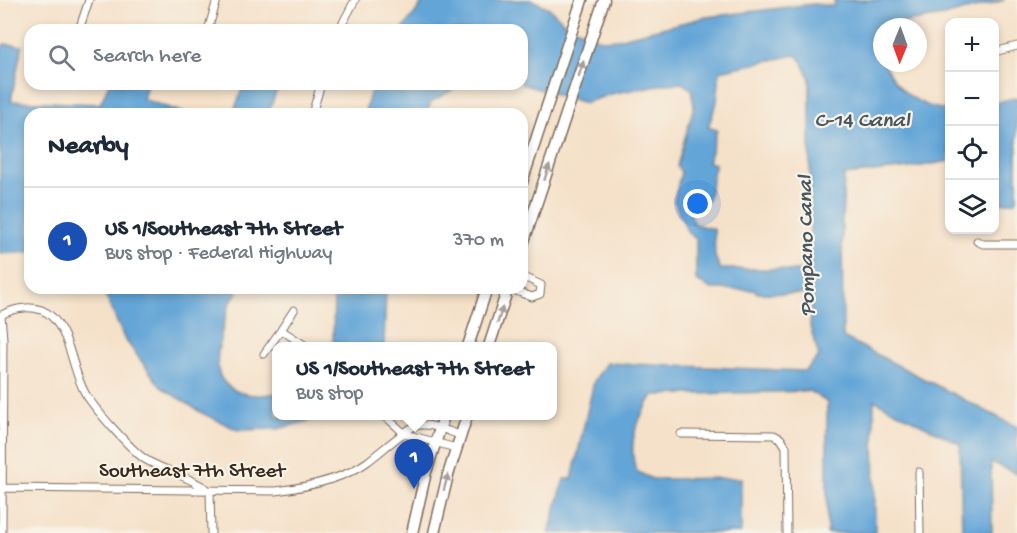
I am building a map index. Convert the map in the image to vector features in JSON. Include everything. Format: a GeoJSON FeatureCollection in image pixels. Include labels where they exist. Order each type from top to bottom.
{"type":"FeatureCollection","features":[{"type":"Feature","properties":{"kind":"main road"},"geometry":{"type":"LineString","coordinates":[[528,164],[582,0]]}},
{"type":"Feature","properties":{"kind":"main road"},"geometry":{"type":"LineString","coordinates":[[528,229],[604,0]]}},
{"type":"Feature","properties":{"kind":"main road"},"geometry":{"type":"LineString","coordinates":[[469,342],[485,294]]}},
{"type":"Feature","properties":{"kind":"main road"},"geometry":{"type":"LineString","coordinates":[[490,342],[506,294]]}},
{"type":"Feature","properties":{"kind":"main road"},"geometry":{"type":"LineString","coordinates":[[412,533],[426,472],[443,420]]}},
{"type":"Feature","properties":{"kind":"main road"},"geometry":{"type":"LineString","coordinates":[[434,533],[465,420]]}},
{"type":"Feature","properties":{"kind":"street"},"geometry":{"type":"LineString","coordinates":[[81,24],[89,0]]}},
{"type":"Feature","properties":{"kind":"street"},"geometry":{"type":"LineString","coordinates":[[210,24],[217,0]]}},
{"type":"Feature","properties":{"kind":"street"},"geometry":{"type":"LineString","coordinates":[[342,24],[355,0]]}},
{"type":"Feature","properties":{"kind":"street"},"geometry":{"type":"LineString","coordinates":[[999,51],[1017,46]]}},
{"type":"Feature","properties":{"kind":"street"},"geometry":{"type":"LineString","coordinates":[[314,108],[319,90]]}},
{"type":"Feature","properties":{"kind":"street"},"geometry":{"type":"LineString","coordinates":[[977,241],[983,244],[1017,244]]}},
{"type":"Feature","properties":{"kind":"street"},"geometry":{"type":"LineString","coordinates":[[524,294],[532,297],[540,294],[541,285],[528,278]]}},
{"type":"Feature","properties":{"kind":"street"},"geometry":{"type":"LineString","coordinates":[[2,533],[1,316],[10,310],[30,308],[41,310],[51,316],[61,330],[85,392],[109,423],[145,460],[200,483],[210,491],[211,533]]}},
{"type":"Feature","properties":{"kind":"street"},"geometry":{"type":"LineString","coordinates":[[272,342],[294,310]]}},
{"type":"Feature","properties":{"kind":"street"},"geometry":{"type":"LineString","coordinates":[[281,330],[300,342]]}},
{"type":"Feature","properties":{"kind":"street"},"geometry":{"type":"LineString","coordinates":[[264,354],[272,343]]}},
{"type":"Feature","properties":{"kind":"street"},"geometry":{"type":"LineString","coordinates":[[390,420],[405,434],[456,448]]}},
{"type":"Feature","properties":{"kind":"street","name":"Southeast 7th Street"},"geometry":{"type":"LineString","coordinates":[[1,488],[276,491],[323,482],[346,473],[365,464],[412,427],[421,425],[460,435]]}},
{"type":"Feature","properties":{"kind":"street"},"geometry":{"type":"LineString","coordinates":[[681,434],[774,435],[781,440],[786,447],[787,533]]}},
{"type":"Feature","properties":{"kind":"street"},"geometry":{"type":"LineString","coordinates":[[919,471],[920,533]]}},
{"type":"Feature","properties":{"kind":"water","name":"C-14 Canal"},"geometry":{"type":"Polygon","coordinates":[[[419,0],[532,0],[549,8],[565,23],[602,40],[617,39],[706,17],[813,4],[834,6],[834,0],[1005,0],[927,19],[873,18],[873,72],[888,72],[910,96],[928,106],[945,110],[945,162],[844,175],[842,223],[843,337],[1017,427],[1017,474],[991,462],[992,533],[962,533],[960,444],[874,400],[875,533],[827,533],[827,402],[809,391],[653,395],[642,413],[633,440],[633,460],[636,471],[652,479],[741,478],[741,533],[549,533],[564,479],[572,479],[594,381],[606,363],[805,371],[819,356],[810,327],[812,294],[712,289],[696,281],[696,239],[688,233],[674,201],[681,172],[677,166],[694,106],[691,89],[682,83],[665,84],[614,93],[585,103],[528,86],[528,24],[407,24],[422,4],[419,0]],[[795,55],[720,71],[717,102],[708,127],[717,130],[708,162],[715,164],[708,200],[690,214],[694,224],[714,229],[715,256],[720,269],[810,271],[810,79],[802,61],[795,55]]]}},
{"type":"Feature","properties":{"kind":"water"},"geometry":{"type":"Polygon","coordinates":[[[4,44],[22,46],[11,101],[100,104],[106,90],[145,90],[143,99],[169,108],[24,108],[24,252],[0,254],[0,53],[4,44]]]}},
{"type":"Feature","properties":{"kind":"water"},"geometry":{"type":"Polygon","coordinates":[[[242,90],[277,90],[270,108],[235,108],[242,90]]]}},
{"type":"Feature","properties":{"kind":"water"},"geometry":{"type":"Polygon","coordinates":[[[371,90],[452,90],[431,102],[429,108],[366,108],[371,90]]]}},
{"type":"Feature","properties":{"kind":"water"},"geometry":{"type":"Polygon","coordinates":[[[1017,97],[1017,199],[1014,202],[999,203],[999,102],[1017,97]]]}},
{"type":"Feature","properties":{"kind":"water"},"geometry":{"type":"Polygon","coordinates":[[[105,294],[236,294],[229,305],[220,338],[217,363],[221,378],[241,393],[272,394],[272,420],[311,420],[278,429],[238,430],[202,413],[161,387],[124,338],[105,294]]]}},
{"type":"Feature","properties":{"kind":"water"},"geometry":{"type":"Polygon","coordinates":[[[334,294],[386,294],[384,342],[333,342],[334,294]]]}},
{"type":"Feature","properties":{"kind":"place","name":"US 1/Southeast 7th Street"},"geometry":{"type":"Point","coordinates":[414,489]}},
{"type":"Feature","properties":{"kind":"water label","name":"Pompano Canal"},"geometry":{"type":"Point","coordinates":[808,246]}}]}
